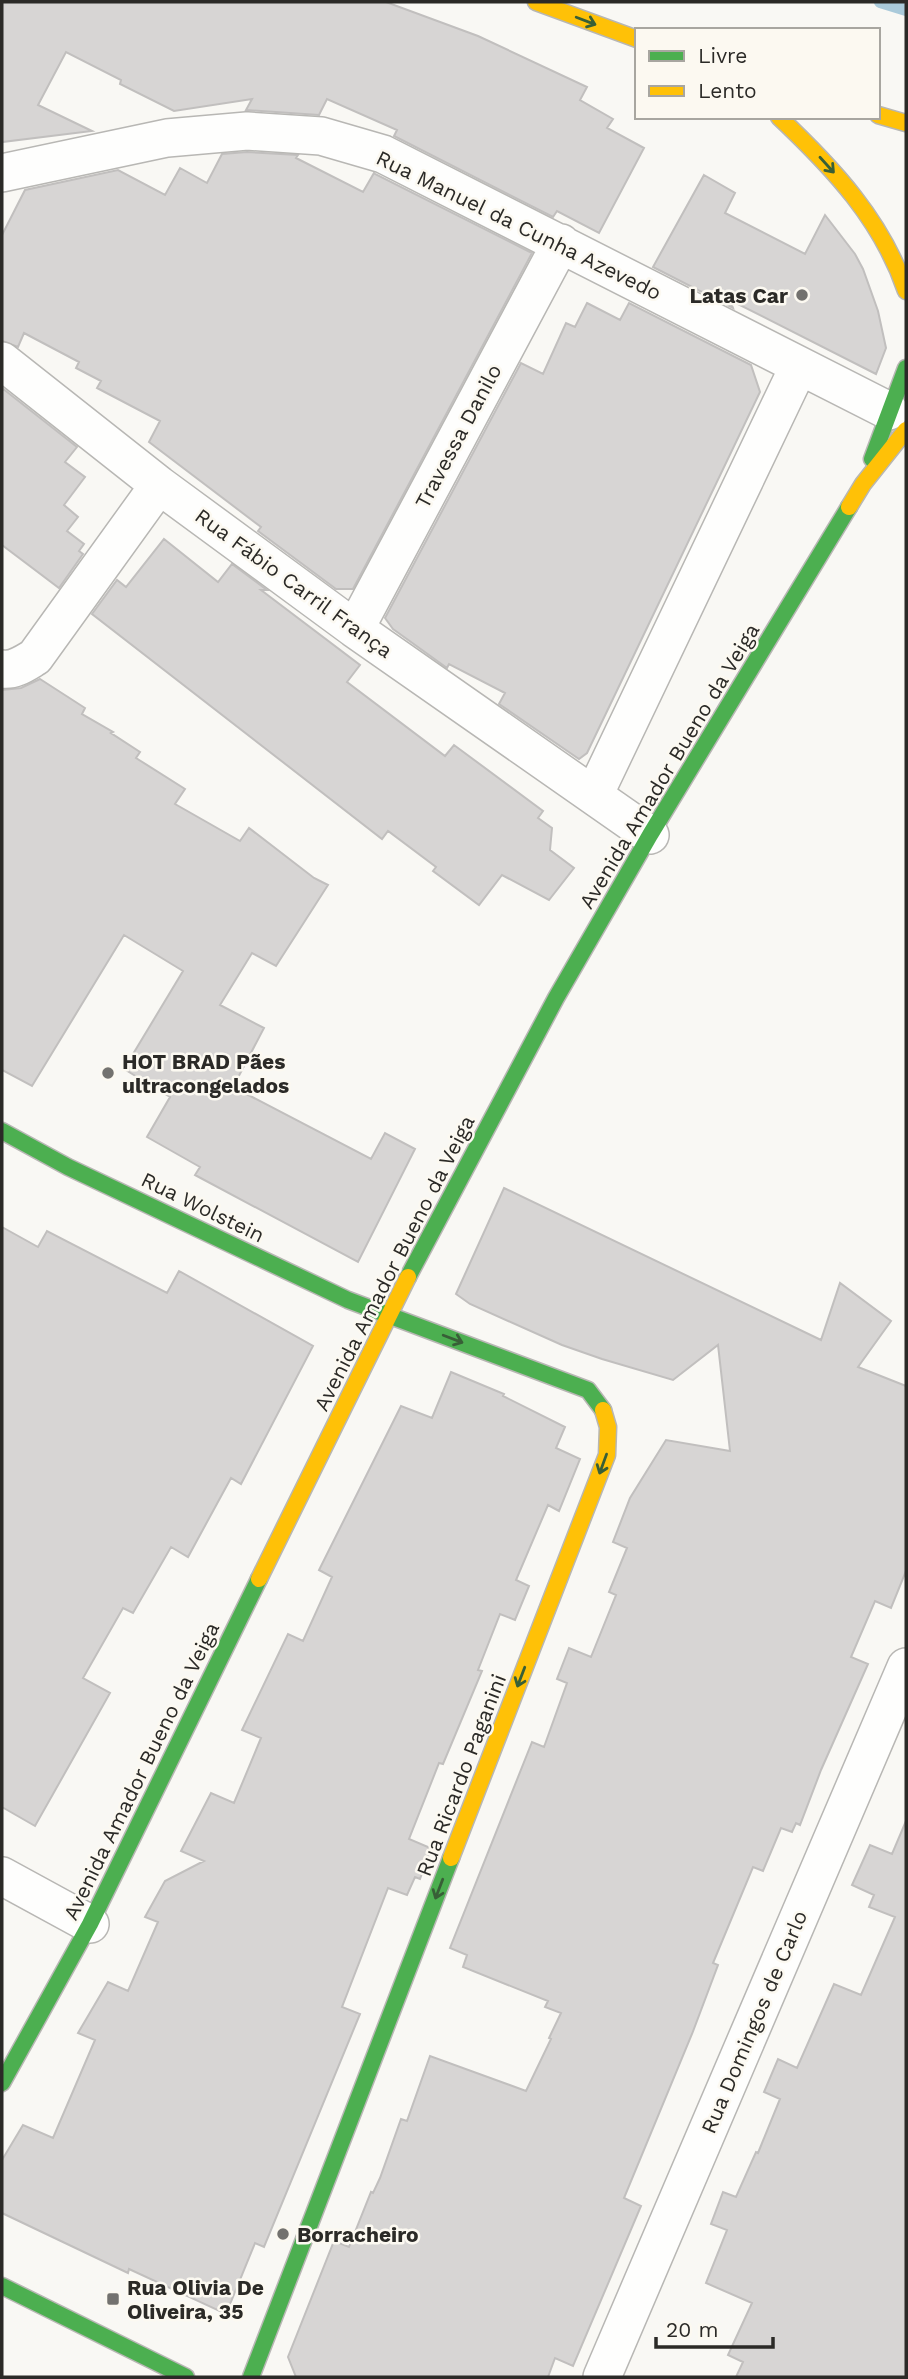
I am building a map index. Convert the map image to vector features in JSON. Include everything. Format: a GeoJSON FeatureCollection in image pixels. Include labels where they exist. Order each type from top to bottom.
{"type":"FeatureCollection","features":[{"type":"Feature","properties":{"kind":"main road"},"geometry":{"type":"LineString","coordinates":[[536,2],[635,39]]}},
{"type":"Feature","properties":{"kind":"main road"},"geometry":{"type":"LineString","coordinates":[[880,116],[906,122]]}},
{"type":"Feature","properties":{"kind":"main road"},"geometry":{"type":"LineString","coordinates":[[781,119],[810,145],[846,186],[886,241],[906,291]]}},
{"type":"Feature","properties":{"kind":"main road","name":"Avenida Amador Bueno da Veiga"},"geometry":{"type":"LineString","coordinates":[[2,2083],[90,1924],[389,1314],[556,998],[650,835],[863,484],[898,421],[906,368]]}},
{"type":"Feature","properties":{"kind":"main road","name":"Avenida Amador Bueno da Veiga"},"geometry":{"type":"LineString","coordinates":[[863,484],[898,421]]}},
{"type":"Feature","properties":{"kind":"main road","name":"Rua Wolstein"},"geometry":{"type":"LineString","coordinates":[[2,1131],[68,1167],[348,1300],[389,1314]]}},
{"type":"Feature","properties":{"kind":"main road","name":"Rua Ricardo Paganini"},"geometry":{"type":"LineString","coordinates":[[251,2377],[607,1455],[610,1427],[603,1405],[588,1390],[389,1314]]}},
{"type":"Feature","properties":{"kind":"main road"},"geometry":{"type":"LineString","coordinates":[[2,2286],[186,2377]]}},
{"type":"Feature","properties":{"kind":"street","name":"Rua Manuel da Cunha Azevedo"},"geometry":{"type":"LineString","coordinates":[[2,173],[167,138],[247,131],[321,136],[383,155],[561,243],[799,366],[898,421]]}},
{"type":"Feature","properties":{"kind":"street","name":"Travessa Danilo"},"geometry":{"type":"LineString","coordinates":[[355,629],[561,243]]}},
{"type":"Feature","properties":{"kind":"street","name":"Rua Fábio Carril França"},"geometry":{"type":"LineString","coordinates":[[2,361],[159,485],[355,629],[650,835]]}},
{"type":"Feature","properties":{"kind":"street"},"geometry":{"type":"LineString","coordinates":[[594,795],[799,366]]}},
{"type":"Feature","properties":{"kind":"street"},"geometry":{"type":"LineString","coordinates":[[2,669],[8,670],[23,665],[35,657],[159,485]]}},
{"type":"Feature","properties":{"kind":"street","name":"Rua Domingos de Carlo"},"geometry":{"type":"LineString","coordinates":[[602,2377],[906,1667]]}},
{"type":"Feature","properties":{"kind":"street"},"geometry":{"type":"LineString","coordinates":[[2,1876],[90,1924]]}},
{"type":"Feature","properties":{"kind":"building"},"geometry":{"type":"Polygon","coordinates":[[[2,2],[386,2],[478,36],[587,87],[580,100],[613,119],[607,128],[644,148],[599,233],[557,211],[553,217],[394,136],[397,130],[327,99],[319,115],[246,110],[252,99],[174,111],[120,84],[121,80],[66,52],[38,105],[92,131],[2,142],[2,2]]]}},
{"type":"Feature","properties":{"kind":"building"},"geometry":{"type":"Polygon","coordinates":[[[247,152],[298,155],[296,158],[363,192],[374,173],[532,253],[353,589],[336,589],[258,531],[261,527],[149,442],[160,421],[97,388],[101,381],[76,368],[79,362],[24,333],[18,347],[2,341],[2,235],[25,190],[118,170],[165,195],[180,168],[207,183],[222,154],[247,152]]]}},
{"type":"Feature","properties":{"kind":"building","name":"Latas Car"},"geometry":{"type":"Polygon","coordinates":[[[704,175],[735,193],[725,213],[805,254],[825,215],[855,254],[878,311],[886,348],[876,374],[730,300],[733,308],[653,267],[704,175]]]}},
{"type":"Feature","properties":{"kind":"building"},"geometry":{"type":"Polygon","coordinates":[[[587,303],[620,320],[629,303],[751,365],[760,392],[587,753],[579,759],[499,704],[505,693],[449,664],[447,668],[393,629],[385,618],[521,363],[543,374],[566,323],[575,327],[587,303]]]}},
{"type":"Feature","properties":{"kind":"building"},"geometry":{"type":"Polygon","coordinates":[[[2,388],[77,447],[65,462],[85,477],[64,505],[78,517],[67,531],[84,544],[79,551],[83,554],[59,588],[2,545],[2,388]]]}},
{"type":"Feature","properties":{"kind":"building"},"geometry":{"type":"Polygon","coordinates":[[[164,539],[218,582],[232,564],[267,590],[261,590],[360,665],[347,682],[445,756],[454,745],[543,811],[538,818],[552,828],[550,850],[574,868],[549,900],[502,875],[479,905],[433,871],[436,867],[388,831],[382,839],[92,614],[117,580],[126,587],[164,539]]]}},
{"type":"Feature","properties":{"kind":"building"},"geometry":{"type":"Polygon","coordinates":[[[40,679],[85,708],[82,714],[140,752],[136,758],[185,789],[175,804],[240,841],[249,828],[314,878],[328,885],[276,966],[252,953],[220,1005],[264,1028],[233,1087],[371,1159],[385,1133],[415,1149],[358,1262],[195,1175],[200,1167],[147,1137],[170,1097],[124,1069],[183,971],[124,935],[32,1086],[2,1070],[2,690],[21,688],[40,679]]]}},
{"type":"Feature","properties":{"kind":"building"},"geometry":{"type":"Polygon","coordinates":[[[504,1188],[821,1340],[840,1283],[891,1321],[858,1367],[906,1386],[906,1571],[891,1608],[875,1601],[851,1657],[868,1664],[800,1825],[796,1823],[792,1832],[781,1828],[763,1871],[753,1867],[713,1963],[718,1965],[692,2034],[624,2198],[641,2206],[573,2366],[555,2358],[548,2377],[296,2377],[288,2357],[334,2241],[349,2247],[371,2192],[373,2193],[380,2178],[401,2119],[407,2121],[430,2056],[526,2091],[551,2039],[549,2038],[561,2013],[545,2007],[548,2001],[463,1967],[467,1955],[450,1948],[532,1742],[544,1747],[567,1683],[557,1679],[569,1648],[591,1657],[616,1595],[609,1592],[627,1548],[613,1542],[630,1498],[666,1440],[730,1451],[718,1345],[673,1380],[562,1345],[470,1304],[456,1294],[504,1188]]]}},
{"type":"Feature","properties":{"kind":"building"},"geometry":{"type":"Polygon","coordinates":[[[2,1227],[38,1247],[47,1231],[167,1293],[179,1271],[313,1346],[241,1484],[231,1478],[188,1557],[171,1547],[133,1613],[123,1608],[83,1678],[110,1693],[35,1826],[2,1807],[2,1227]]]}},
{"type":"Feature","properties":{"kind":"building"},"geometry":{"type":"Polygon","coordinates":[[[451,1372],[504,1394],[503,1396],[565,1427],[556,1448],[580,1459],[559,1511],[548,1505],[516,1580],[529,1586],[515,1620],[500,1614],[478,1670],[482,1671],[443,1764],[439,1763],[409,1839],[428,1847],[430,1852],[420,1879],[415,1877],[407,1895],[388,1888],[342,2007],[360,2014],[264,2247],[255,2243],[226,2314],[129,2269],[128,2273],[2,2213],[2,2160],[23,2125],[53,2138],[95,2040],[78,2033],[108,1982],[128,1991],[158,1922],[145,1917],[165,1881],[204,1861],[181,1851],[211,1793],[234,1803],[261,1738],[242,1730],[288,1634],[303,1641],[332,1577],[319,1570],[401,1406],[432,1418],[451,1372]]]}},
{"type":"Feature","properties":{"kind":"building"},"geometry":{"type":"Polygon","coordinates":[[[906,1821],[906,2377],[736,2377],[743,2362],[728,2355],[752,2303],[706,2283],[727,2230],[711,2224],[723,2192],[736,2197],[780,2099],[764,2092],[778,2059],[797,2068],[834,1984],[861,1995],[895,1917],[869,1907],[874,1895],[852,1885],[870,1845],[892,1854],[906,1821]]]}},
{"type":"Feature","properties":{"kind":"waterway"},"geometry":{"type":"LineString","coordinates":[[880,2],[906,10]]}},
{"type":"Feature","properties":{"kind":"traffic: fast"},"geometry":{"type":"LineString","coordinates":[[872,459],[906,368]]}},
{"type":"Feature","properties":{"kind":"traffic: fast"},"geometry":{"type":"LineString","coordinates":[[408,1277],[556,998],[650,835],[849,507]]}},
{"type":"Feature","properties":{"kind":"traffic: fast"},"geometry":{"type":"LineString","coordinates":[[2,1131],[68,1167],[348,1300],[588,1390],[603,1410]]}},
{"type":"Feature","properties":{"kind":"traffic: fast"},"geometry":{"type":"LineString","coordinates":[[2,2083],[90,1924],[259,1579]]}},
{"type":"Feature","properties":{"kind":"traffic: fast"},"geometry":{"type":"LineString","coordinates":[[251,2377],[451,1858]]}},
{"type":"Feature","properties":{"kind":"traffic: fast"},"geometry":{"type":"LineString","coordinates":[[2,2286],[186,2377]]}},
{"type":"Feature","properties":{"kind":"traffic: slow"},"geometry":{"type":"LineString","coordinates":[[536,2],[635,38]]}},
{"type":"Feature","properties":{"kind":"traffic: slow"},"geometry":{"type":"LineString","coordinates":[[880,116],[906,123]]}},
{"type":"Feature","properties":{"kind":"traffic: slow"},"geometry":{"type":"LineString","coordinates":[[781,119],[837,176],[870,218],[896,265],[906,291]]}},
{"type":"Feature","properties":{"kind":"traffic: slow"},"geometry":{"type":"LineString","coordinates":[[849,507],[863,484],[906,430]]}},
{"type":"Feature","properties":{"kind":"traffic: slow"},"geometry":{"type":"LineString","coordinates":[[259,1579],[408,1277]]}},
{"type":"Feature","properties":{"kind":"traffic: slow"},"geometry":{"type":"LineString","coordinates":[[451,1858],[607,1455],[608,1427],[603,1410]]}},
{"type":"Feature","properties":{"kind":"place","name":"Latas Car"},"geometry":{"type":"Point","coordinates":[802,295]}},
{"type":"Feature","properties":{"kind":"place","name":"HOT BRAD Pães ultracongelados"},"geometry":{"type":"Point","coordinates":[108,1073]}},
{"type":"Feature","properties":{"kind":"place","name":"Borracheiro"},"geometry":{"type":"Point","coordinates":[283,2234]}},
{"type":"Feature","properties":{"kind":"place","name":"Rua Olivia De Oliveira, 35"},"geometry":{"type":"Point","coordinates":[113,2299]}}]}
